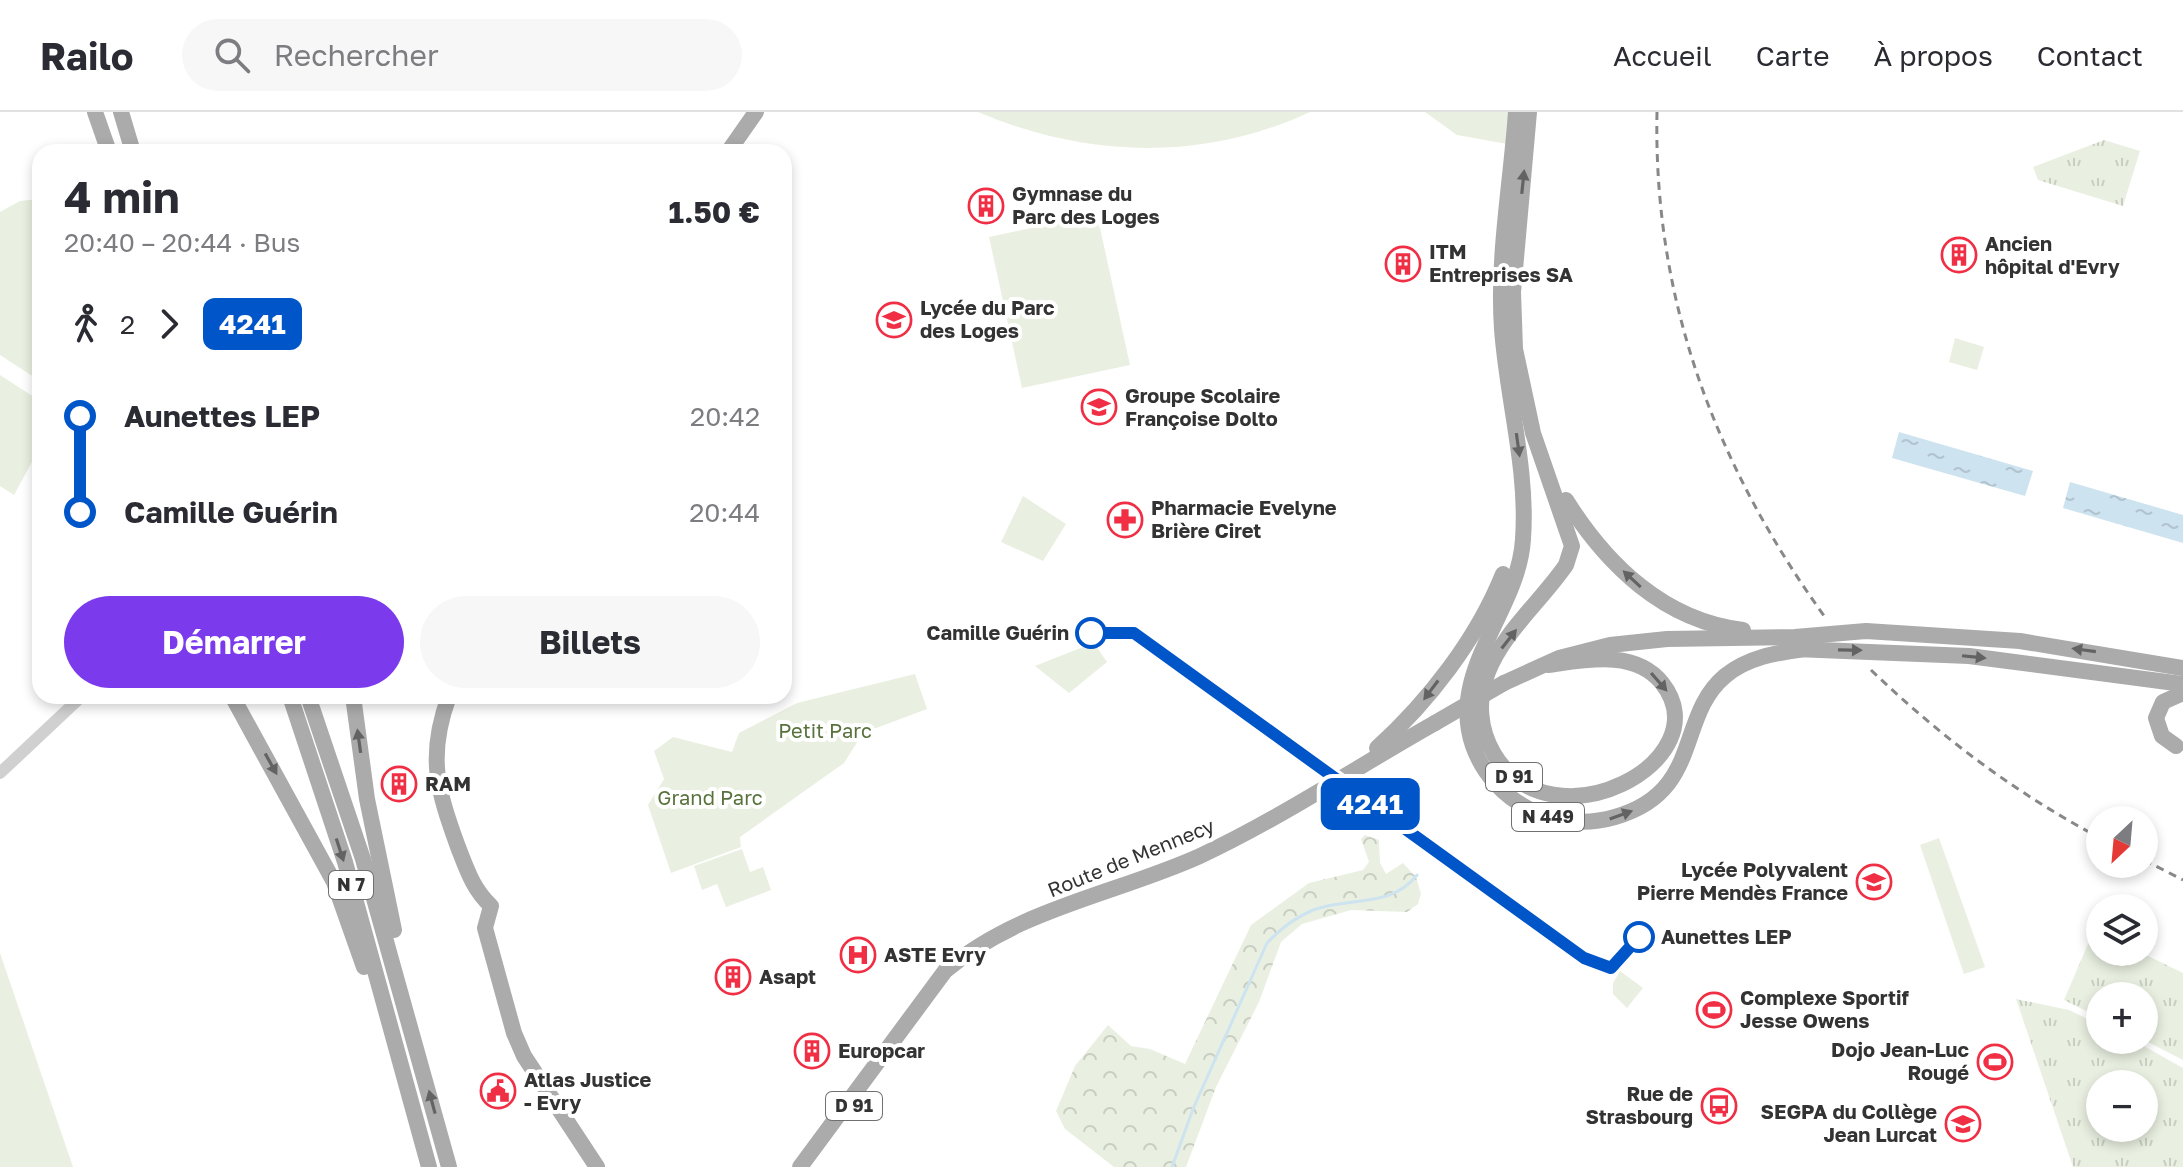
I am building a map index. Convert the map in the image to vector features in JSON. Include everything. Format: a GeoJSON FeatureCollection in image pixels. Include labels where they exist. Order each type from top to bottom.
{"type":"FeatureCollection","features":[{"type":"Feature","properties":{"kind":"main road"},"geometry":{"type":"LineString","coordinates":[[94,112],[104,144]]}},
{"type":"Feature","properties":{"kind":"main road"},"geometry":{"type":"LineString","coordinates":[[121,112],[131,144]]}},
{"type":"Feature","properties":{"kind":"main road"},"geometry":{"type":"LineString","coordinates":[[734,144],[756,112]]}},
{"type":"Feature","properties":{"kind":"main road","name":"D 91"},"geometry":{"type":"LineString","coordinates":[[1358,766],[1415,712],[1462,647],[1497,589],[1523,525],[1522,472],[1507,379],[1501,300],[1516,112]]}},
{"type":"Feature","properties":{"kind":"main road","name":"D 91"},"geometry":{"type":"LineString","coordinates":[[1358,766],[1435,723],[1504,683],[1556,662],[1603,659],[1631,662],[1653,674],[1668,693],[1672,704],[1673,728],[1658,758],[1635,777],[1592,796],[1555,797],[1516,780],[1489,745],[1481,715],[1484,683],[1496,656],[1558,577],[1571,554],[1571,535],[1523,395],[1513,327],[1529,112]]}},
{"type":"Feature","properties":{"kind":"main road","name":"N 449"},"geometry":{"type":"LineString","coordinates":[[1546,469],[1595,542],[1648,593],[1670,608],[1725,628],[1806,642],[1969,656],[2183,684]]}},
{"type":"Feature","properties":{"kind":"main road","name":"N 449"},"geometry":{"type":"LineString","coordinates":[[1523,525],[1522,548],[1513,577],[1474,669],[1468,713],[1473,745],[1490,776],[1511,799],[1530,811],[1583,823],[1619,816],[1640,807],[1672,778],[1685,756],[1711,691],[1726,675],[1763,656],[1806,642],[1866,631],[1967,635],[2105,653],[2183,668]]}},
{"type":"Feature","properties":{"kind":"main road"},"geometry":{"type":"LineString","coordinates":[[1556,662],[1610,645],[1667,639],[1795,637],[1806,642]]}},
{"type":"Feature","properties":{"kind":"main road"},"geometry":{"type":"LineString","coordinates":[[2176,746],[2162,736],[2156,718],[2163,702],[2183,693]]}},
{"type":"Feature","properties":{"kind":"main road"},"geometry":{"type":"LineString","coordinates":[[236,704],[334,882],[393,1059],[406,1076]]}},
{"type":"Feature","properties":{"kind":"main road","name":"N 7"},"geometry":{"type":"LineString","coordinates":[[293,704],[345,862],[429,1167]]}},
{"type":"Feature","properties":{"kind":"main road","name":"N 7"},"geometry":{"type":"LineString","coordinates":[[311,704],[363,859],[449,1167]]}},
{"type":"Feature","properties":{"kind":"main road"},"geometry":{"type":"LineString","coordinates":[[354,704],[367,799],[414,1038]]}},
{"type":"Feature","properties":{"kind":"main road"},"geometry":{"type":"LineString","coordinates":[[447,704],[436,741],[439,794],[474,889],[491,906],[485,928],[514,1033],[524,1056],[597,1167]]}},
{"type":"Feature","properties":{"kind":"main road","name":"Route de Mennecy"},"geometry":{"type":"LineString","coordinates":[[800,1167],[945,971],[972,948],[1000,934],[1200,856],[1358,766]]}},
{"type":"Feature","properties":{"kind":"main road","name":"Route de Mennecy"},"geometry":{"type":"LineString","coordinates":[[811,1167],[944,984],[1000,934]]}},
{"type":"Feature","properties":{"kind":"street"},"geometry":{"type":"LineString","coordinates":[[0,773],[74,704]]}},
{"type":"Feature","properties":{"kind":"street"},"geometry":{"type":"LineString","coordinates":[[36,741],[82,704]]}},
{"type":"Feature","properties":{"kind":"green space"},"geometry":{"type":"Polygon","coordinates":[[[978,112],[1310,112],[1228,140],[1144,148],[1060,138],[978,112]]]}},
{"type":"Feature","properties":{"kind":"green space"},"geometry":{"type":"Polygon","coordinates":[[[1425,112],[1516,112],[1513,145],[1457,135],[1425,112]]]}},
{"type":"Feature","properties":{"kind":"green space"},"geometry":{"type":"Polygon","coordinates":[[[2104,140],[2140,151],[2123,206],[2038,180],[2033,167],[2104,140]]]}},
{"type":"Feature","properties":{"kind":"green space"},"geometry":{"type":"Polygon","coordinates":[[[32,200],[32,376],[0,355],[0,212],[20,201],[32,200]]]}},
{"type":"Feature","properties":{"kind":"green space"},"geometry":{"type":"Polygon","coordinates":[[[1097,214],[1130,365],[1022,388],[989,237],[1097,214]]]}},
{"type":"Feature","properties":{"kind":"green space"},"geometry":{"type":"Polygon","coordinates":[[[1955,338],[1984,347],[1977,370],[1949,362],[1955,338]]]}},
{"type":"Feature","properties":{"kind":"green space"},"geometry":{"type":"Polygon","coordinates":[[[0,375],[32,396],[32,462],[14,495],[0,486],[0,375]]]}},
{"type":"Feature","properties":{"kind":"green space"},"geometry":{"type":"Polygon","coordinates":[[[1023,496],[1066,524],[1043,561],[1001,542],[1023,496]]]}},
{"type":"Feature","properties":{"kind":"green space"},"geometry":{"type":"Polygon","coordinates":[[[1088,645],[1096,646],[1107,662],[1069,693],[1035,666],[1088,645]]]}},
{"type":"Feature","properties":{"kind":"green space"},"geometry":{"type":"Polygon","coordinates":[[[915,674],[927,709],[863,733],[844,763],[740,837],[741,847],[671,873],[648,805],[664,779],[654,751],[673,737],[732,752],[739,733],[797,703],[915,674]]]}},
{"type":"Feature","properties":{"kind":"green space"},"geometry":{"type":"Polygon","coordinates":[[[1365,835],[1379,840],[1380,863],[1386,874],[1403,863],[1416,877],[1421,894],[1418,904],[1407,912],[1351,910],[1302,924],[1281,942],[1259,1002],[1216,1087],[1186,1167],[1114,1167],[1065,1129],[1056,1111],[1075,1066],[1108,1025],[1131,1046],[1150,1049],[1185,1064],[1251,925],[1309,883],[1363,870],[1369,862],[1361,839],[1365,835]]]}},
{"type":"Feature","properties":{"kind":"green space"},"geometry":{"type":"Polygon","coordinates":[[[1939,838],[1985,967],[1964,974],[1920,845],[1939,838]]]}},
{"type":"Feature","properties":{"kind":"green space"},"geometry":{"type":"Polygon","coordinates":[[[742,849],[750,872],[763,867],[771,890],[726,907],[717,884],[702,890],[694,866],[742,849]]]}},
{"type":"Feature","properties":{"kind":"green space"},"geometry":{"type":"Polygon","coordinates":[[[2086,949],[2086,966],[2158,966],[2158,961],[2183,973],[2183,1060],[2158,1047],[2158,982],[2086,982],[2086,1011],[2064,1000],[2086,949]]]}},
{"type":"Feature","properties":{"kind":"green space"},"geometry":{"type":"Polygon","coordinates":[[[0,953],[73,1167],[0,1167],[0,953]]]}},
{"type":"Feature","properties":{"kind":"green space"},"geometry":{"type":"Polygon","coordinates":[[[1620,971],[1643,988],[1627,1008],[1613,994],[1613,983],[1620,971]]]}},
{"type":"Feature","properties":{"kind":"green space"},"geometry":{"type":"Polygon","coordinates":[[[2016,999],[2069,1010],[2086,1018],[2086,1054],[2158,1054],[2183,1068],[2183,1167],[2073,1167],[2016,999]]]}},
{"type":"Feature","properties":{"kind":"water"},"geometry":{"type":"Polygon","coordinates":[[[1899,432],[2033,471],[2025,496],[1892,458],[1899,432]]]}},
{"type":"Feature","properties":{"kind":"water"},"geometry":{"type":"Polygon","coordinates":[[[2070,482],[2183,515],[2183,543],[2063,508],[2070,482]]]}},
{"type":"Feature","properties":{"kind":"waterway"},"geometry":{"type":"LineString","coordinates":[[1172,1167],[1193,1109],[1267,943],[1306,913],[1395,893],[1417,875]]}},
{"type":"Feature","properties":{"kind":"railway"},"geometry":{"type":"LineString","coordinates":[[1657,112],[1659,182],[1666,250],[1680,316],[1699,380],[1724,443],[1753,503],[1827,620]]}},
{"type":"Feature","properties":{"kind":"railway"},"geometry":{"type":"LineString","coordinates":[[1871,670],[1924,718],[1980,762],[2086,830]]}},
{"type":"Feature","properties":{"kind":"railway"},"geometry":{"type":"LineString","coordinates":[[2158,867],[2183,880]]}},
{"type":"Feature","properties":{"kind":"bus line","name":"4241"},"geometry":{"type":"LineString","coordinates":[[1091,633],[1134,633],[1584,958],[1611,968],[1639,937]]}},
{"type":"Feature","properties":{"kind":"place","name":"Gymnase du Parc des Loges"},"geometry":{"type":"Point","coordinates":[986,206]}},
{"type":"Feature","properties":{"kind":"place","name":"Ancien hôpital d'Evry"},"geometry":{"type":"Point","coordinates":[1959,255]}},
{"type":"Feature","properties":{"kind":"place","name":"ITM Entreprises SA"},"geometry":{"type":"Point","coordinates":[1403,264]}},
{"type":"Feature","properties":{"kind":"place","name":"Lycée du Parc des Loges"},"geometry":{"type":"Point","coordinates":[894,320]}},
{"type":"Feature","properties":{"kind":"place","name":"Groupe Scolaire Françoise Dolto"},"geometry":{"type":"Point","coordinates":[1099,407]}},
{"type":"Feature","properties":{"kind":"place","name":"Pharmacie Evelyne Brière Ciret"},"geometry":{"type":"Point","coordinates":[1125,520]}},
{"type":"Feature","properties":{"kind":"place","name":"Camille Guérin"},"geometry":{"type":"Point","coordinates":[1091,633]}},
{"type":"Feature","properties":{"kind":"place","name":"RAM"},"geometry":{"type":"Point","coordinates":[399,784]}},
{"type":"Feature","properties":{"kind":"place","name":"Lycée Polyvalent Pierre Mendès France"},"geometry":{"type":"Point","coordinates":[1874,882]}},
{"type":"Feature","properties":{"kind":"place","name":"Aunettes LEP"},"geometry":{"type":"Point","coordinates":[1639,937]}},
{"type":"Feature","properties":{"kind":"place","name":"ASTE Evry"},"geometry":{"type":"Point","coordinates":[858,955]}},
{"type":"Feature","properties":{"kind":"place","name":"Asapt"},"geometry":{"type":"Point","coordinates":[733,977]}},
{"type":"Feature","properties":{"kind":"place","name":"Complexe Sportif Jesse Owens"},"geometry":{"type":"Point","coordinates":[1714,1010]}},
{"type":"Feature","properties":{"kind":"place","name":"Europcar"},"geometry":{"type":"Point","coordinates":[812,1051]}},
{"type":"Feature","properties":{"kind":"place","name":"Dojo Jean-Luc Rougé"},"geometry":{"type":"Point","coordinates":[1995,1062]}},
{"type":"Feature","properties":{"kind":"place","name":"Atlas Justice - Evry"},"geometry":{"type":"Point","coordinates":[498,1091]}},
{"type":"Feature","properties":{"kind":"place","name":"Rue de Strasbourg"},"geometry":{"type":"Point","coordinates":[1719,1106]}},
{"type":"Feature","properties":{"kind":"place","name":"SEGPA du Collège Jean Lurcat"},"geometry":{"type":"Point","coordinates":[1963,1124]}},
{"type":"Feature","properties":{"kind":"park label","name":"Petit Parc"},"geometry":{"type":"Point","coordinates":[825,731]}},
{"type":"Feature","properties":{"kind":"park label","name":"Grand Parc"},"geometry":{"type":"Point","coordinates":[710,798]}}]}
